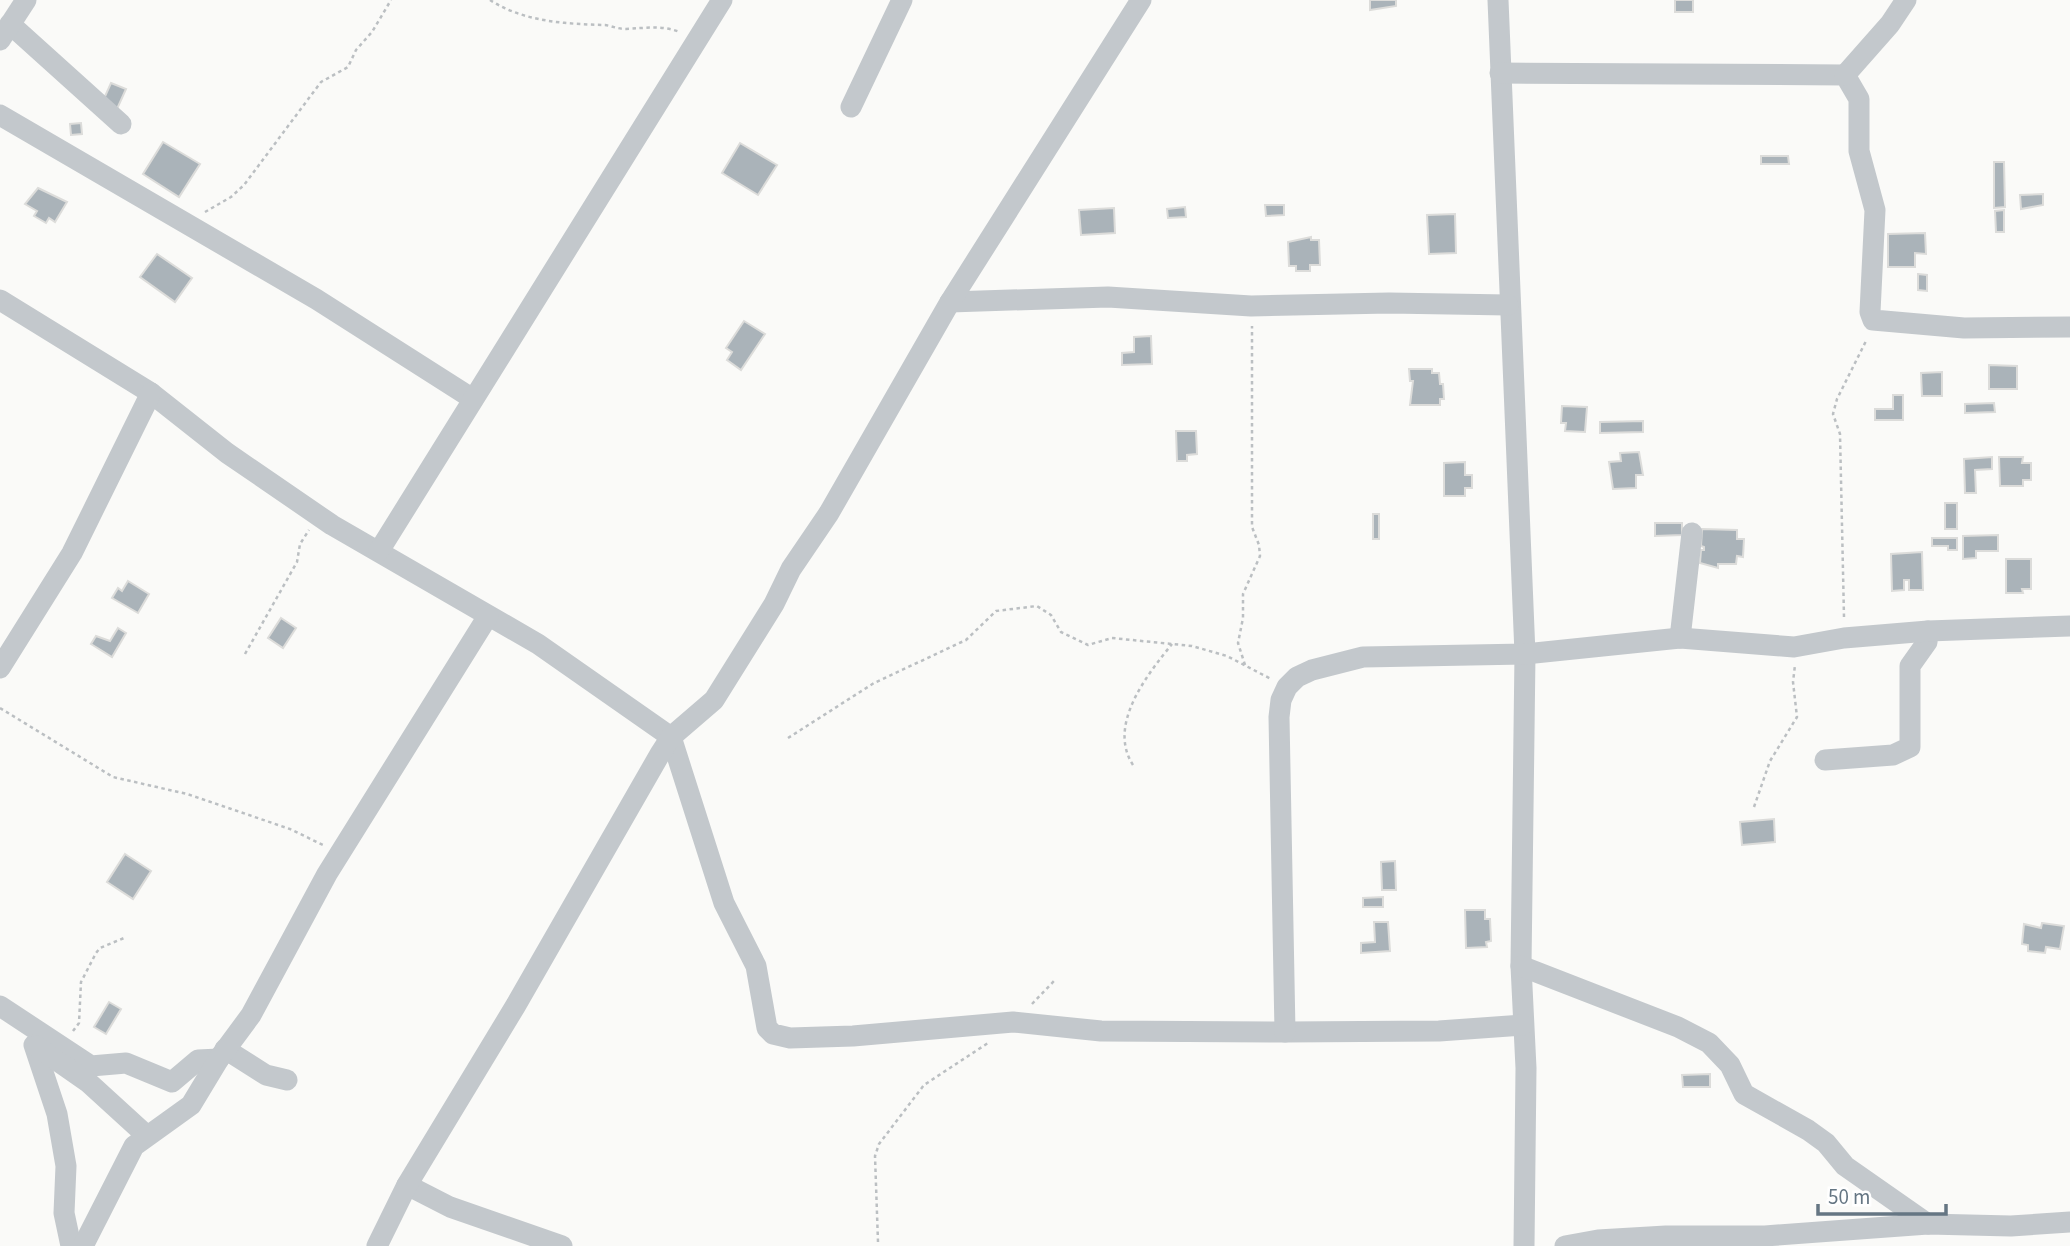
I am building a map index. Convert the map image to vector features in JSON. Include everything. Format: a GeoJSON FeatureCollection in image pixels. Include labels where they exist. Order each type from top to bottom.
{"type":"FeatureCollection","features":[{"type":"Feature","properties":{"kind":"street"},"geometry":{"type":"LineString","coordinates":[[26,0],[5,32],[121,124]]}},
{"type":"Feature","properties":{"kind":"street"},"geometry":{"type":"LineString","coordinates":[[379,551],[722,0]]}},
{"type":"Feature","properties":{"kind":"street"},"geometry":{"type":"LineString","coordinates":[[851,107],[902,0]]}},
{"type":"Feature","properties":{"kind":"street"},"geometry":{"type":"LineString","coordinates":[[377,1246],[407,1185],[671,737],[715,700],[774,604],[791,569],[829,513],[950,302],[1141,0]]}},
{"type":"Feature","properties":{"kind":"street"},"geometry":{"type":"LineString","coordinates":[[1498,0],[1508,305],[1525,654],[1521,966],[1526,1068],[1524,1246]]}},
{"type":"Feature","properties":{"kind":"street"},"geometry":{"type":"LineString","coordinates":[[1500,73],[1845,75],[1890,24],[1906,0]]}},
{"type":"Feature","properties":{"kind":"street"},"geometry":{"type":"LineString","coordinates":[[1845,75],[1859,99],[1859,151],[1875,210],[1870,313],[1873,320],[1964,327],[2070,327]]}},
{"type":"Feature","properties":{"kind":"street"},"geometry":{"type":"LineString","coordinates":[[0,115],[316,299],[473,399]]}},
{"type":"Feature","properties":{"kind":"street"},"geometry":{"type":"LineString","coordinates":[[950,302],[1108,297],[1251,306],[1389,303],[1508,305]]}},
{"type":"Feature","properties":{"kind":"street"},"geometry":{"type":"LineString","coordinates":[[0,300],[151,393],[227,453],[321,517],[538,644],[671,737],[724,902],[756,966],[769,1031],[790,1038],[853,1036],[1013,1022],[1101,1031],[1439,1031],[1523,1025]]}},
{"type":"Feature","properties":{"kind":"street"},"geometry":{"type":"LineString","coordinates":[[0,668],[72,553],[151,393]]}},
{"type":"Feature","properties":{"kind":"street"},"geometry":{"type":"LineString","coordinates":[[1680,638],[1692,533]]}},
{"type":"Feature","properties":{"kind":"street"},"geometry":{"type":"LineString","coordinates":[[83,1246],[128,1155],[146,1135],[191,1105],[222,1054],[251,1015],[338,855],[488,616]]}},
{"type":"Feature","properties":{"kind":"street"},"geometry":{"type":"LineString","coordinates":[[1285,1032],[1279,717],[1280,700],[1297,677],[1312,670],[1363,657],[1525,654],[1680,638],[1794,647],[1844,638],[1928,631],[2070,626]]}},
{"type":"Feature","properties":{"kind":"street"},"geometry":{"type":"LineString","coordinates":[[1825,760],[1893,755],[1905,752],[1910,747],[1910,666],[1927,642],[1928,631]]}},
{"type":"Feature","properties":{"kind":"street"},"geometry":{"type":"LineString","coordinates":[[1521,966],[1678,1027],[1709,1043],[1730,1065],[1744,1094],[1808,1130],[1826,1143],[1845,1166],[1928,1224]]}},
{"type":"Feature","properties":{"kind":"street"},"geometry":{"type":"LineString","coordinates":[[0,1006],[91,1066],[125,1063],[171,1083],[198,1060],[222,1054],[265,1075],[287,1080]]}},
{"type":"Feature","properties":{"kind":"street"},"geometry":{"type":"LineString","coordinates":[[0,1021],[89,1083],[146,1135]]}},
{"type":"Feature","properties":{"kind":"street"},"geometry":{"type":"LineString","coordinates":[[34,1045],[57,1114],[66,1166],[64,1213],[71,1246]]}},
{"type":"Feature","properties":{"kind":"street"},"geometry":{"type":"LineString","coordinates":[[407,1185],[450,1208],[562,1246]]}},
{"type":"Feature","properties":{"kind":"street"},"geometry":{"type":"LineString","coordinates":[[1565,1246],[1611,1240],[1765,1236],[1928,1224],[2011,1236],[2070,1222]]}},
{"type":"Feature","properties":{"kind":"path"},"geometry":{"type":"LineString","coordinates":[[182,220],[218,206],[244,185],[321,82],[348,67],[356,50],[372,32],[391,0]]}},
{"type":"Feature","properties":{"kind":"path"},"geometry":{"type":"LineString","coordinates":[[489,0],[530,16],[576,26],[668,28],[695,42]]}},
{"type":"Feature","properties":{"kind":"path"},"geometry":{"type":"LineString","coordinates":[[1245,665],[1238,643],[1244,618],[1243,594],[1258,564],[1260,551],[1252,519],[1251,306]]}},
{"type":"Feature","properties":{"kind":"path"},"geometry":{"type":"LineString","coordinates":[[1844,638],[1840,444],[1833,414],[1847,374],[1867,339],[1873,320]]}},
{"type":"Feature","properties":{"kind":"path"},"geometry":{"type":"LineString","coordinates":[[245,654],[297,562],[300,544],[321,517]]}},
{"type":"Feature","properties":{"kind":"path"},"geometry":{"type":"LineString","coordinates":[[788,738],[874,683],[966,640],[996,611],[1007,608],[1037,607],[1045,610],[1060,632],[1088,645],[1106,638],[1173,643],[1206,649],[1287,687]]}},
{"type":"Feature","properties":{"kind":"path"},"geometry":{"type":"LineString","coordinates":[[1133,765],[1126,750],[1130,708],[1159,660],[1173,643]]}},
{"type":"Feature","properties":{"kind":"path"},"geometry":{"type":"LineString","coordinates":[[1754,807],[1770,761],[1797,717],[1793,682],[1794,647]]}},
{"type":"Feature","properties":{"kind":"path"},"geometry":{"type":"LineString","coordinates":[[0,708],[113,777],[187,794],[290,829],[338,855]]}},
{"type":"Feature","properties":{"kind":"path"},"geometry":{"type":"LineString","coordinates":[[56,1043],[69,1035],[79,1023],[80,989],[96,953],[100,948],[124,938]]}},
{"type":"Feature","properties":{"kind":"path"},"geometry":{"type":"LineString","coordinates":[[878,1242],[875,1156],[879,1144],[924,1085],[977,1053],[1054,981]]}},
{"type":"Feature","properties":{"kind":"building"},"geometry":{"type":"Polygon","coordinates":[[[1370,0],[1396,0],[1396,6],[1370,10],[1370,0]]]}},
{"type":"Feature","properties":{"kind":"building"},"geometry":{"type":"Polygon","coordinates":[[[1675,0],[1693,0],[1693,12],[1675,12],[1675,0]]]}},
{"type":"Feature","properties":{"kind":"building"},"geometry":{"type":"Polygon","coordinates":[[[111,83],[126,89],[117,109],[102,103],[111,83]]]}},
{"type":"Feature","properties":{"kind":"building"},"geometry":{"type":"Polygon","coordinates":[[[81,123],[82,134],[71,135],[70,124],[81,123]]]}},
{"type":"Feature","properties":{"kind":"building"},"geometry":{"type":"Polygon","coordinates":[[[163,142],[200,164],[179,197],[143,174],[163,142]]]}},
{"type":"Feature","properties":{"kind":"building"},"geometry":{"type":"Polygon","coordinates":[[[740,143],[777,165],[758,195],[722,173],[740,143]]]}},
{"type":"Feature","properties":{"kind":"building"},"geometry":{"type":"Polygon","coordinates":[[[1761,156],[1788,156],[1789,164],[1761,164],[1761,156]]]}},
{"type":"Feature","properties":{"kind":"building"},"geometry":{"type":"Polygon","coordinates":[[[1994,162],[2004,162],[2005,207],[1994,208],[1994,162]]]}},
{"type":"Feature","properties":{"kind":"building"},"geometry":{"type":"Polygon","coordinates":[[[38,188],[67,202],[55,222],[49,218],[46,223],[34,216],[37,211],[25,204],[38,188]]]}},
{"type":"Feature","properties":{"kind":"building"},"geometry":{"type":"Polygon","coordinates":[[[2043,194],[2043,205],[2021,209],[2020,195],[2043,194]]]}},
{"type":"Feature","properties":{"kind":"building"},"geometry":{"type":"Polygon","coordinates":[[[1265,205],[1284,205],[1284,215],[1266,216],[1265,205]]]}},
{"type":"Feature","properties":{"kind":"building"},"geometry":{"type":"Polygon","coordinates":[[[1185,207],[1186,217],[1168,218],[1167,209],[1185,207]]]}},
{"type":"Feature","properties":{"kind":"building"},"geometry":{"type":"Polygon","coordinates":[[[1114,208],[1115,233],[1081,235],[1079,210],[1114,208]]]}},
{"type":"Feature","properties":{"kind":"building"},"geometry":{"type":"Polygon","coordinates":[[[2004,210],[2004,232],[1996,232],[1995,211],[2004,210]]]}},
{"type":"Feature","properties":{"kind":"building"},"geometry":{"type":"Polygon","coordinates":[[[1455,214],[1456,253],[1429,254],[1427,215],[1455,214]]]}},
{"type":"Feature","properties":{"kind":"building"},"geometry":{"type":"Polygon","coordinates":[[[1925,233],[1926,254],[1915,253],[1915,267],[1888,267],[1888,234],[1925,233]]]}},
{"type":"Feature","properties":{"kind":"building"},"geometry":{"type":"Polygon","coordinates":[[[1311,237],[1311,240],[1319,240],[1320,265],[1310,265],[1310,271],[1296,271],[1296,266],[1289,266],[1288,242],[1311,237]]]}},
{"type":"Feature","properties":{"kind":"building"},"geometry":{"type":"Polygon","coordinates":[[[157,254],[192,278],[175,302],[140,277],[157,254]]]}},
{"type":"Feature","properties":{"kind":"building"},"geometry":{"type":"Polygon","coordinates":[[[1918,274],[1927,275],[1927,291],[1918,290],[1918,274]]]}},
{"type":"Feature","properties":{"kind":"building"},"geometry":{"type":"Polygon","coordinates":[[[744,321],[765,334],[741,370],[727,360],[732,352],[726,348],[744,321]]]}},
{"type":"Feature","properties":{"kind":"building"},"geometry":{"type":"Polygon","coordinates":[[[1151,336],[1152,364],[1122,365],[1122,353],[1134,352],[1134,337],[1151,336]]]}},
{"type":"Feature","properties":{"kind":"building"},"geometry":{"type":"Polygon","coordinates":[[[1989,365],[2017,366],[2017,389],[1989,389],[1989,365]]]}},
{"type":"Feature","properties":{"kind":"building"},"geometry":{"type":"Polygon","coordinates":[[[1409,369],[1432,369],[1432,373],[1439,373],[1444,399],[1440,399],[1440,405],[1410,405],[1413,381],[1410,381],[1409,369]]]}},
{"type":"Feature","properties":{"kind":"building"},"geometry":{"type":"Polygon","coordinates":[[[1942,372],[1942,396],[1922,396],[1921,373],[1942,372]]]}},
{"type":"Feature","properties":{"kind":"building"},"geometry":{"type":"Polygon","coordinates":[[[1893,395],[1903,395],[1903,420],[1875,420],[1875,409],[1893,409],[1893,395]]]}},
{"type":"Feature","properties":{"kind":"building"},"geometry":{"type":"Polygon","coordinates":[[[1994,403],[1995,412],[1965,413],[1965,404],[1994,403]]]}},
{"type":"Feature","properties":{"kind":"building"},"geometry":{"type":"Polygon","coordinates":[[[1562,406],[1587,407],[1585,432],[1565,431],[1566,423],[1561,423],[1562,406]]]}},
{"type":"Feature","properties":{"kind":"building"},"geometry":{"type":"Polygon","coordinates":[[[1643,421],[1643,432],[1600,433],[1600,422],[1643,421]]]}},
{"type":"Feature","properties":{"kind":"building"},"geometry":{"type":"Polygon","coordinates":[[[1176,431],[1196,431],[1197,454],[1187,455],[1187,461],[1177,461],[1176,431]]]}},
{"type":"Feature","properties":{"kind":"building"},"geometry":{"type":"Polygon","coordinates":[[[1639,452],[1643,475],[1636,475],[1636,488],[1613,489],[1609,462],[1621,461],[1620,453],[1639,452]]]}},
{"type":"Feature","properties":{"kind":"building"},"geometry":{"type":"Polygon","coordinates":[[[1992,457],[1992,469],[1975,470],[1976,493],[1965,493],[1964,459],[1992,457]]]}},
{"type":"Feature","properties":{"kind":"building"},"geometry":{"type":"Polygon","coordinates":[[[1999,457],[2023,457],[2022,463],[2031,463],[2031,480],[2023,480],[2023,486],[2000,486],[1999,457]]]}},
{"type":"Feature","properties":{"kind":"building"},"geometry":{"type":"Polygon","coordinates":[[[1465,462],[1465,475],[1472,475],[1472,488],[1465,488],[1465,496],[1444,496],[1444,463],[1465,462]]]}},
{"type":"Feature","properties":{"kind":"building"},"geometry":{"type":"Polygon","coordinates":[[[1945,503],[1957,503],[1957,529],[1945,529],[1945,503]]]}},
{"type":"Feature","properties":{"kind":"building"},"geometry":{"type":"Polygon","coordinates":[[[1373,514],[1379,514],[1379,539],[1373,539],[1373,514]]]}},
{"type":"Feature","properties":{"kind":"building"},"geometry":{"type":"Polygon","coordinates":[[[1655,523],[1682,523],[1682,535],[1655,536],[1655,523]]]}},
{"type":"Feature","properties":{"kind":"building"},"geometry":{"type":"Polygon","coordinates":[[[1702,529],[1737,530],[1737,539],[1744,539],[1743,557],[1737,556],[1736,564],[1718,564],[1718,568],[1700,563],[1701,550],[1704,550],[1701,546],[1702,529]]]}},
{"type":"Feature","properties":{"kind":"building"},"geometry":{"type":"Polygon","coordinates":[[[1998,535],[1998,551],[1976,551],[1976,558],[1963,559],[1963,536],[1998,535]]]}},
{"type":"Feature","properties":{"kind":"building"},"geometry":{"type":"Polygon","coordinates":[[[1932,538],[1957,538],[1957,550],[1948,550],[1948,546],[1932,546],[1932,538]]]}},
{"type":"Feature","properties":{"kind":"building"},"geometry":{"type":"Polygon","coordinates":[[[1922,552],[1923,590],[1909,590],[1909,580],[1904,580],[1904,590],[1892,591],[1891,554],[1922,552]]]}},
{"type":"Feature","properties":{"kind":"building"},"geometry":{"type":"Polygon","coordinates":[[[2006,559],[2031,559],[2031,589],[2022,589],[2023,593],[2006,593],[2006,559]]]}},
{"type":"Feature","properties":{"kind":"building"},"geometry":{"type":"Polygon","coordinates":[[[128,581],[149,594],[138,613],[112,598],[118,588],[122,591],[128,581]]]}},
{"type":"Feature","properties":{"kind":"building"},"geometry":{"type":"Polygon","coordinates":[[[281,618],[296,628],[283,648],[268,638],[281,618]]]}},
{"type":"Feature","properties":{"kind":"building"},"geometry":{"type":"Polygon","coordinates":[[[118,628],[126,633],[112,657],[91,644],[96,636],[110,641],[118,628]]]}},
{"type":"Feature","properties":{"kind":"building"},"geometry":{"type":"Polygon","coordinates":[[[1774,819],[1775,842],[1742,845],[1740,822],[1774,819]]]}},
{"type":"Feature","properties":{"kind":"building"},"geometry":{"type":"Polygon","coordinates":[[[125,854],[151,871],[133,899],[107,882],[125,854]]]}},
{"type":"Feature","properties":{"kind":"building"},"geometry":{"type":"Polygon","coordinates":[[[1395,861],[1396,890],[1382,890],[1381,862],[1395,861]]]}},
{"type":"Feature","properties":{"kind":"building"},"geometry":{"type":"Polygon","coordinates":[[[1383,897],[1383,907],[1363,907],[1363,898],[1383,897]]]}},
{"type":"Feature","properties":{"kind":"building"},"geometry":{"type":"Polygon","coordinates":[[[1465,910],[1485,910],[1485,919],[1490,919],[1491,941],[1486,942],[1487,947],[1466,948],[1465,910]]]}},
{"type":"Feature","properties":{"kind":"building"},"geometry":{"type":"Polygon","coordinates":[[[1374,922],[1388,922],[1390,951],[1361,953],[1361,943],[1375,942],[1374,922]]]}},
{"type":"Feature","properties":{"kind":"building"},"geometry":{"type":"Polygon","coordinates":[[[2042,923],[2064,926],[2060,949],[2046,947],[2045,953],[2028,951],[2028,945],[2022,944],[2024,924],[2041,928],[2042,923]]]}},
{"type":"Feature","properties":{"kind":"building"},"geometry":{"type":"Polygon","coordinates":[[[109,1002],[121,1009],[106,1034],[94,1027],[109,1002]]]}},
{"type":"Feature","properties":{"kind":"building"},"geometry":{"type":"Polygon","coordinates":[[[1710,1074],[1710,1087],[1683,1087],[1682,1075],[1710,1074]]]}}]}
